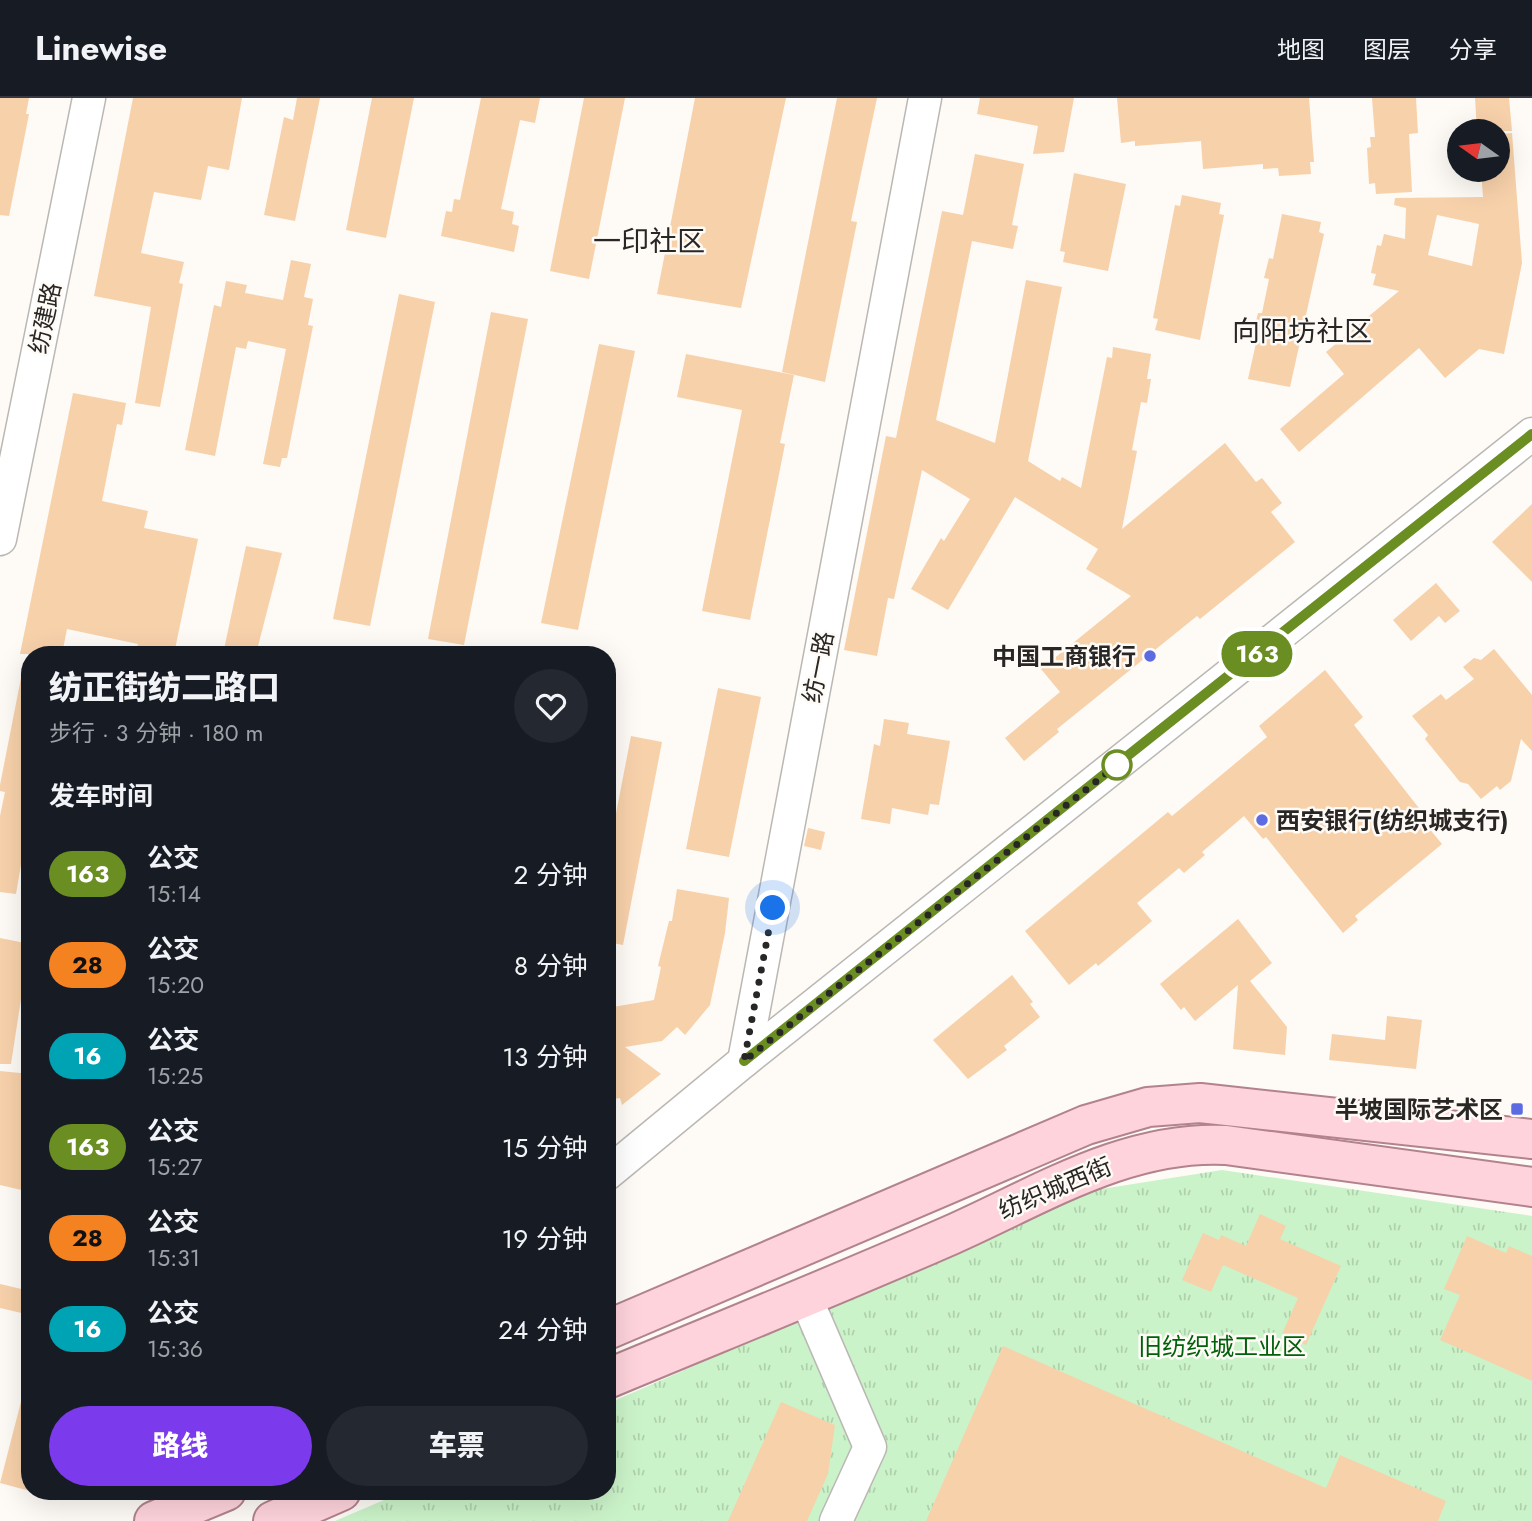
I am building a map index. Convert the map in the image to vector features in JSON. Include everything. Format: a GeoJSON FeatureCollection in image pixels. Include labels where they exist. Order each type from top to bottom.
{"type":"FeatureCollection","features":[{"type":"Feature","properties":{"kind":"main road","name":"纺织城西街"},"geometry":{"type":"LineString","coordinates":[[616,1327],[1086,1125],[1148,1107],[1172,1103],[1227,1105],[1532,1139]]}},
{"type":"Feature","properties":{"kind":"main road","name":"纺织城西街"},"geometry":{"type":"LineString","coordinates":[[616,1375],[1127,1157],[1182,1146],[1226,1145],[1532,1187]]}},
{"type":"Feature","properties":{"kind":"main road"},"geometry":{"type":"LineString","coordinates":[[154,1521],[204,1500]]}},
{"type":"Feature","properties":{"kind":"street","name":"纺建路"},"geometry":{"type":"LineString","coordinates":[[0,539],[89,98]]}},
{"type":"Feature","properties":{"kind":"street","name":"纺一路"},"geometry":{"type":"LineString","coordinates":[[744,1061],[925,98]]}},
{"type":"Feature","properties":{"kind":"street"},"geometry":{"type":"LineString","coordinates":[[616,1167],[744,1061],[1532,434]]}},
{"type":"Feature","properties":{"kind":"street"},"geometry":{"type":"LineString","coordinates":[[805,1296],[870,1447],[836,1521]]}},
{"type":"Feature","properties":{"kind":"green space","name":"旧纺织城工业区"},"geometry":{"type":"Polygon","coordinates":[[[1222,1170],[1532,1216],[1532,1521],[335,1521],[384,1500],[616,1500],[616,1400],[1095,1190],[1222,1170]]]}},
{"type":"Feature","properties":{"kind":"building"},"geometry":{"type":"Polygon","coordinates":[[[0,98],[29,98],[26,114],[29,114],[9,216],[0,215],[0,98]]]}},
{"type":"Feature","properties":{"kind":"building"},"geometry":{"type":"Polygon","coordinates":[[[133,98],[242,98],[229,170],[208,166],[201,200],[154,192],[141,253],[184,262],[179,283],[183,284],[160,407],[135,403],[151,307],[94,296],[133,98]]]}},
{"type":"Feature","properties":{"kind":"building"},"geometry":{"type":"Polygon","coordinates":[[[297,98],[320,98],[295,221],[264,215],[284,117],[293,120],[297,98]]]}},
{"type":"Feature","properties":{"kind":"building"},"geometry":{"type":"Polygon","coordinates":[[[372,98],[414,98],[386,238],[346,230],[372,98]]]}},
{"type":"Feature","properties":{"kind":"building"},"geometry":{"type":"Polygon","coordinates":[[[481,98],[540,98],[535,123],[520,120],[501,209],[514,212],[512,224],[519,226],[514,252],[441,236],[446,211],[452,212],[454,199],[460,200],[481,98]]]}},
{"type":"Feature","properties":{"kind":"building"},"geometry":{"type":"Polygon","coordinates":[[[584,98],[625,98],[589,279],[550,271],[584,98]]]}},
{"type":"Feature","properties":{"kind":"building"},"geometry":{"type":"Polygon","coordinates":[[[695,98],[786,98],[741,308],[657,294],[695,98]]]}},
{"type":"Feature","properties":{"kind":"building"},"geometry":{"type":"Polygon","coordinates":[[[837,98],[877,98],[851,221],[857,222],[825,382],[782,372],[837,98]]]}},
{"type":"Feature","properties":{"kind":"building"},"geometry":{"type":"Polygon","coordinates":[[[980,98],[1074,98],[1064,152],[1033,154],[1038,126],[977,114],[980,98]]]}},
{"type":"Feature","properties":{"kind":"building"},"geometry":{"type":"Polygon","coordinates":[[[1117,98],[1309,98],[1314,162],[1310,162],[1311,174],[1279,176],[1278,168],[1263,169],[1263,164],[1203,169],[1201,141],[1135,146],[1135,141],[1121,143],[1117,98]]]}},
{"type":"Feature","properties":{"kind":"building"},"geometry":{"type":"Polygon","coordinates":[[[1372,98],[1416,98],[1418,133],[1409,134],[1412,192],[1376,194],[1375,183],[1369,184],[1367,148],[1371,147],[1370,137],[1375,137],[1372,98]]]}},
{"type":"Feature","properties":{"kind":"building"},"geometry":{"type":"Polygon","coordinates":[[[1475,98],[1509,98],[1512,131],[1510,119],[1476,119],[1475,98]]]}},
{"type":"Feature","properties":{"kind":"building"},"geometry":{"type":"Polygon","coordinates":[[[1512,133],[1522,263],[1504,354],[1479,349],[1445,378],[1419,348],[1299,452],[1280,429],[1344,374],[1326,352],[1399,291],[1373,285],[1376,274],[1371,273],[1377,245],[1381,246],[1384,234],[1405,239],[1406,208],[1394,205],[1395,198],[1483,197],[1482,182],[1510,182],[1512,133]],[[1437,215],[1428,255],[1472,266],[1479,224],[1437,215]]]}},
{"type":"Feature","properties":{"kind":"building"},"geometry":{"type":"Polygon","coordinates":[[[975,154],[1024,164],[1012,225],[1018,226],[1013,249],[972,241],[936,420],[995,443],[1026,280],[1062,287],[1028,461],[1060,481],[1062,477],[1081,488],[1107,357],[1112,358],[1113,347],[1151,354],[1147,379],[1151,379],[1147,403],[1141,402],[1132,450],[1137,451],[1122,529],[1225,443],[1256,482],[1262,478],[1282,503],[1271,512],[1295,542],[1200,619],[1197,616],[1057,729],[1059,732],[1024,761],[1005,738],[1060,692],[1041,669],[1131,596],[1086,569],[1098,549],[1015,497],[948,610],[911,589],[941,538],[944,541],[970,499],[922,470],[894,599],[888,598],[877,656],[844,650],[886,436],[896,438],[942,211],[963,215],[975,154]]]}},
{"type":"Feature","properties":{"kind":"building"},"geometry":{"type":"Polygon","coordinates":[[[1074,173],[1126,184],[1108,271],[1063,262],[1065,252],[1060,251],[1074,173]]]}},
{"type":"Feature","properties":{"kind":"building"},"geometry":{"type":"Polygon","coordinates":[[[1182,195],[1221,203],[1219,214],[1224,215],[1200,340],[1155,330],[1158,319],[1153,318],[1175,205],[1180,206],[1182,195]]]}},
{"type":"Feature","properties":{"kind":"building"},"geometry":{"type":"Polygon","coordinates":[[[1282,214],[1321,222],[1319,232],[1324,234],[1290,387],[1248,379],[1258,334],[1253,333],[1258,313],[1262,313],[1269,279],[1264,278],[1269,258],[1273,259],[1282,214]]]}},
{"type":"Feature","properties":{"kind":"building"},"geometry":{"type":"Polygon","coordinates":[[[291,260],[311,264],[304,297],[313,299],[308,325],[313,326],[287,458],[282,458],[280,467],[263,464],[286,349],[248,341],[246,349],[236,347],[215,456],[185,450],[214,305],[221,307],[226,281],[247,285],[245,293],[283,300],[291,260]]]}},
{"type":"Feature","properties":{"kind":"building"},"geometry":{"type":"Polygon","coordinates":[[[399,294],[435,302],[370,626],[333,619],[399,294]]]}},
{"type":"Feature","properties":{"kind":"building"},"geometry":{"type":"Polygon","coordinates":[[[491,312],[528,319],[464,645],[428,639],[491,312]]]}},
{"type":"Feature","properties":{"kind":"building"},"geometry":{"type":"Polygon","coordinates":[[[599,344],[635,351],[578,630],[541,623],[599,344]]]}},
{"type":"Feature","properties":{"kind":"building"},"geometry":{"type":"Polygon","coordinates":[[[686,354],[794,375],[780,443],[785,444],[750,620],[702,611],[742,410],[677,397],[686,354]]]}},
{"type":"Feature","properties":{"kind":"building"},"geometry":{"type":"Polygon","coordinates":[[[73,393],[126,403],[122,425],[117,424],[102,501],[148,511],[144,528],[198,539],[176,646],[137,646],[67,629],[64,646],[22,646],[73,393]]]}},
{"type":"Feature","properties":{"kind":"building"},"geometry":{"type":"Polygon","coordinates":[[[1532,504],[1532,582],[1492,542],[1532,504]]]}},
{"type":"Feature","properties":{"kind":"building"},"geometry":{"type":"Polygon","coordinates":[[[246,546],[282,553],[258,646],[225,646],[246,546]]]}},
{"type":"Feature","properties":{"kind":"building"},"geometry":{"type":"Polygon","coordinates":[[[1436,583],[1460,611],[1445,623],[1439,616],[1411,641],[1393,620],[1436,583]]]}},
{"type":"Feature","properties":{"kind":"building"},"geometry":{"type":"Polygon","coordinates":[[[1494,649],[1532,695],[1532,751],[1521,739],[1511,781],[1500,790],[1497,786],[1481,799],[1468,784],[1460,782],[1425,739],[1428,735],[1412,716],[1441,694],[1446,700],[1474,679],[1463,667],[1474,658],[1481,660],[1494,649]]]}},
{"type":"Feature","properties":{"kind":"building"},"geometry":{"type":"Polygon","coordinates":[[[1325,670],[1363,717],[1354,725],[1422,812],[1418,815],[1442,844],[1355,916],[1358,920],[1343,933],[1266,837],[1263,839],[1244,816],[1202,852],[1205,855],[1184,873],[1179,868],[1137,903],[1152,921],[1098,966],[1096,963],[1069,985],[1025,931],[1168,812],[1172,816],[1267,737],[1259,726],[1325,670]]]}},
{"type":"Feature","properties":{"kind":"building"},"geometry":{"type":"Polygon","coordinates":[[[21,678],[21,865],[16,894],[0,892],[0,816],[5,792],[0,791],[21,678]]]}},
{"type":"Feature","properties":{"kind":"building"},"geometry":{"type":"Polygon","coordinates":[[[718,688],[761,697],[729,857],[686,849],[718,688]]]}},
{"type":"Feature","properties":{"kind":"building"},"geometry":{"type":"Polygon","coordinates":[[[884,719],[909,723],[907,734],[950,741],[939,805],[930,804],[928,815],[892,808],[890,824],[861,819],[874,744],[880,746],[884,719]]]}},
{"type":"Feature","properties":{"kind":"building"},"geometry":{"type":"Polygon","coordinates":[[[631,736],[662,742],[623,945],[616,944],[616,814],[631,736]]]}},
{"type":"Feature","properties":{"kind":"building"},"geometry":{"type":"Polygon","coordinates":[[[808,828],[825,832],[821,850],[804,846],[808,828]]]}},
{"type":"Feature","properties":{"kind":"building"},"geometry":{"type":"Polygon","coordinates":[[[677,889],[729,898],[725,933],[710,1005],[685,1035],[677,1027],[662,1041],[625,1047],[661,1074],[622,1105],[620,1098],[616,1099],[616,1006],[654,1000],[661,967],[658,966],[669,921],[672,921],[677,889]]]}},
{"type":"Feature","properties":{"kind":"building"},"geometry":{"type":"Polygon","coordinates":[[[1238,919],[1272,963],[1250,981],[1287,1027],[1285,1055],[1233,1049],[1238,985],[1195,1021],[1184,1007],[1181,1010],[1160,984],[1238,919]]]}},
{"type":"Feature","properties":{"kind":"building"},"geometry":{"type":"Polygon","coordinates":[[[0,938],[21,942],[21,999],[11,1064],[0,1064],[0,938]]]}},
{"type":"Feature","properties":{"kind":"building"},"geometry":{"type":"Polygon","coordinates":[[[1012,975],[1033,1002],[1030,1004],[1040,1017],[1004,1046],[1007,1050],[968,1079],[933,1040],[1012,975]]]}},
{"type":"Feature","properties":{"kind":"building"},"geometry":{"type":"Polygon","coordinates":[[[1387,1016],[1422,1020],[1416,1069],[1329,1060],[1332,1034],[1385,1040],[1387,1016]]]}},
{"type":"Feature","properties":{"kind":"building"},"geometry":{"type":"Polygon","coordinates":[[[0,1071],[21,1073],[21,1190],[0,1185],[0,1071]]]}},
{"type":"Feature","properties":{"kind":"building"},"geometry":{"type":"Polygon","coordinates":[[[1260,1214],[1286,1226],[1280,1239],[1341,1266],[1306,1345],[1282,1334],[1298,1298],[1223,1265],[1211,1292],[1182,1280],[1203,1233],[1219,1240],[1221,1235],[1246,1246],[1260,1214]]]}},
{"type":"Feature","properties":{"kind":"building"},"geometry":{"type":"Polygon","coordinates":[[[1467,1236],[1506,1253],[1509,1246],[1532,1256],[1532,1381],[1440,1340],[1460,1295],[1444,1289],[1467,1236]]]}},
{"type":"Feature","properties":{"kind":"building"},"geometry":{"type":"Polygon","coordinates":[[[0,1284],[21,1289],[21,1313],[0,1308],[0,1284]]]}},
{"type":"Feature","properties":{"kind":"building"},"geometry":{"type":"Polygon","coordinates":[[[1003,1346],[1326,1488],[1340,1455],[1446,1501],[1438,1521],[926,1521],[1003,1346]]]}},
{"type":"Feature","properties":{"kind":"building"},"geometry":{"type":"Polygon","coordinates":[[[21,1402],[21,1489],[0,1483],[21,1402]]]}},
{"type":"Feature","properties":{"kind":"building"},"geometry":{"type":"Polygon","coordinates":[[[781,1402],[835,1425],[828,1474],[807,1521],[728,1521],[781,1402]]]}},
{"type":"Feature","properties":{"kind":"bus line","name":"163"},"geometry":{"type":"LineString","coordinates":[[744,1061],[1532,434]]}},
{"type":"Feature","properties":{"kind":"place","name":"中国工商银行"},"geometry":{"type":"Point","coordinates":[1150,656]}},
{"type":"Feature","properties":{"kind":"place","name":"西安银行(纺织城支行)"},"geometry":{"type":"Point","coordinates":[1262,820]}},
{"type":"Feature","properties":{"kind":"place","name":"半坡国际艺术区"},"geometry":{"type":"Point","coordinates":[1517,1109]}},
{"type":"Feature","properties":{"kind":"district","name":"一印社区"},"geometry":{"type":"Point","coordinates":[649,241]}},
{"type":"Feature","properties":{"kind":"district","name":"向阳坊社区"},"geometry":{"type":"Point","coordinates":[1302,331]}},
{"type":"Feature","properties":{"kind":"route"},"geometry":{"type":"LineString","coordinates":[[773,908],[744,1061],[1117,765]]}}]}
